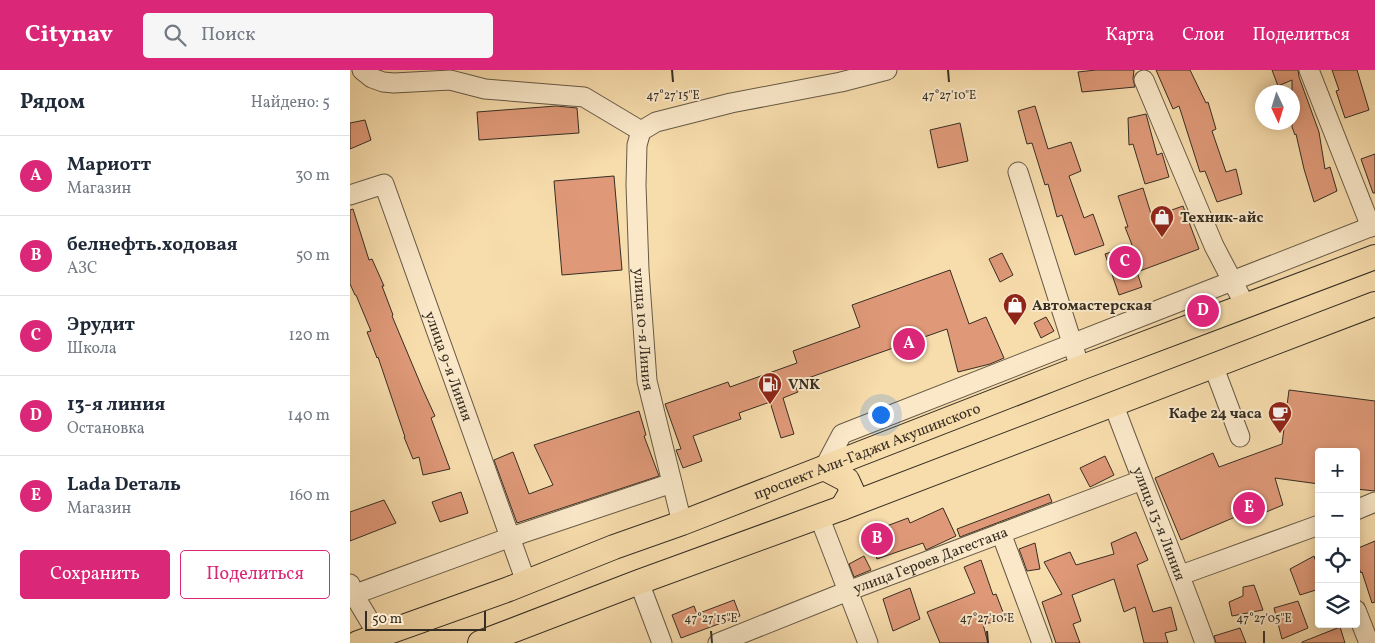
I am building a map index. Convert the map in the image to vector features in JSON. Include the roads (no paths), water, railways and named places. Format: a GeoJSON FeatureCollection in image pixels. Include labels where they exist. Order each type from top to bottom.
{"type":"FeatureCollection","features":[{"type":"Feature","properties":{"kind":"main road","name":"проспект Али-Гаджи Акушинского"},"geometry":{"type":"LineString","coordinates":[[368,639],[682,523],[1080,368],[1375,257]]}},
{"type":"Feature","properties":{"kind":"main road"},"geometry":{"type":"LineString","coordinates":[[480,643],[639,582],[842,508],[1375,304]]}},
{"type":"Feature","properties":{"kind":"main road"},"geometry":{"type":"LineString","coordinates":[[824,468],[847,480],[852,491],[842,508]]}},
{"type":"Feature","properties":{"kind":"street"},"geometry":{"type":"LineString","coordinates":[[362,70],[372,78],[383,82],[450,80],[485,89],[584,97],[641,131],[656,122],[731,103],[841,82],[887,70]]}},
{"type":"Feature","properties":{"kind":"street"},"geometry":{"type":"LineString","coordinates":[[824,468],[842,434],[1373,226],[1309,70]]}},
{"type":"Feature","properties":{"kind":"street"},"geometry":{"type":"LineString","coordinates":[[1144,80],[1214,246],[1245,306]]}},
{"type":"Feature","properties":{"kind":"street","name":"улица 10-я Линия"},"geometry":{"type":"LineString","coordinates":[[641,131],[636,145],[636,185],[646,382],[682,523]]}},
{"type":"Feature","properties":{"kind":"street"},"geometry":{"type":"LineString","coordinates":[[1018,172],[1080,368]]}},
{"type":"Feature","properties":{"kind":"street","name":"улица 9-я Линия"},"geometry":{"type":"LineString","coordinates":[[350,195],[384,184],[526,582]]}},
{"type":"Feature","properties":{"kind":"street"},"geometry":{"type":"LineString","coordinates":[[1213,365],[1240,437]]}},
{"type":"Feature","properties":{"kind":"street","name":"улица 13-я Линия"},"geometry":{"type":"LineString","coordinates":[[1113,403],[1181,576],[1205,643]]}},
{"type":"Feature","properties":{"kind":"street","name":"улица Героев Дагестана"},"geometry":{"type":"LineString","coordinates":[[718,643],[848,591],[1142,480]]}},
{"type":"Feature","properties":{"kind":"street"},"geometry":{"type":"LineString","coordinates":[[368,639],[352,591],[672,483]]}},
{"type":"Feature","properties":{"kind":"street"},"geometry":{"type":"LineString","coordinates":[[1360,508],[1375,502]]}},
{"type":"Feature","properties":{"kind":"street"},"geometry":{"type":"LineString","coordinates":[[819,516],[868,643]]}},
{"type":"Feature","properties":{"kind":"street"},"geometry":{"type":"LineString","coordinates":[[1181,576],[1315,526]]}},
{"type":"Feature","properties":{"kind":"street"},"geometry":{"type":"LineString","coordinates":[[1001,533],[1042,643]]}},
{"type":"Feature","properties":{"kind":"street"},"geometry":{"type":"LineString","coordinates":[[639,582],[662,643]]}},
{"type":"Feature","properties":{"kind":"street"},"geometry":{"type":"LineString","coordinates":[[1360,620],[1369,643]]}},
{"type":"Feature","properties":{"kind":"place","name":"Техник-айс"},"geometry":{"type":"Point","coordinates":[1162,238]}},
{"type":"Feature","properties":{"kind":"place","name":"Эрудит"},"geometry":{"type":"Point","coordinates":[1125,262]}},
{"type":"Feature","properties":{"kind":"place","name":"13-я линия"},"geometry":{"type":"Point","coordinates":[1203,311]}},
{"type":"Feature","properties":{"kind":"place","name":"Автомастерская"},"geometry":{"type":"Point","coordinates":[1015,326]}},
{"type":"Feature","properties":{"kind":"place","name":"Мариотт"},"geometry":{"type":"Point","coordinates":[909,344]}},
{"type":"Feature","properties":{"kind":"place","name":"VNK"},"geometry":{"type":"Point","coordinates":[770,405]}},
{"type":"Feature","properties":{"kind":"place","name":"Кафе 24 часа"},"geometry":{"type":"Point","coordinates":[1280,434]}},
{"type":"Feature","properties":{"kind":"place","name":"Lada Dеталь"},"geometry":{"type":"Point","coordinates":[1249,508]}},
{"type":"Feature","properties":{"kind":"place","name":"белнефть.ходовая"},"geometry":{"type":"Point","coordinates":[877,539]}}]}
